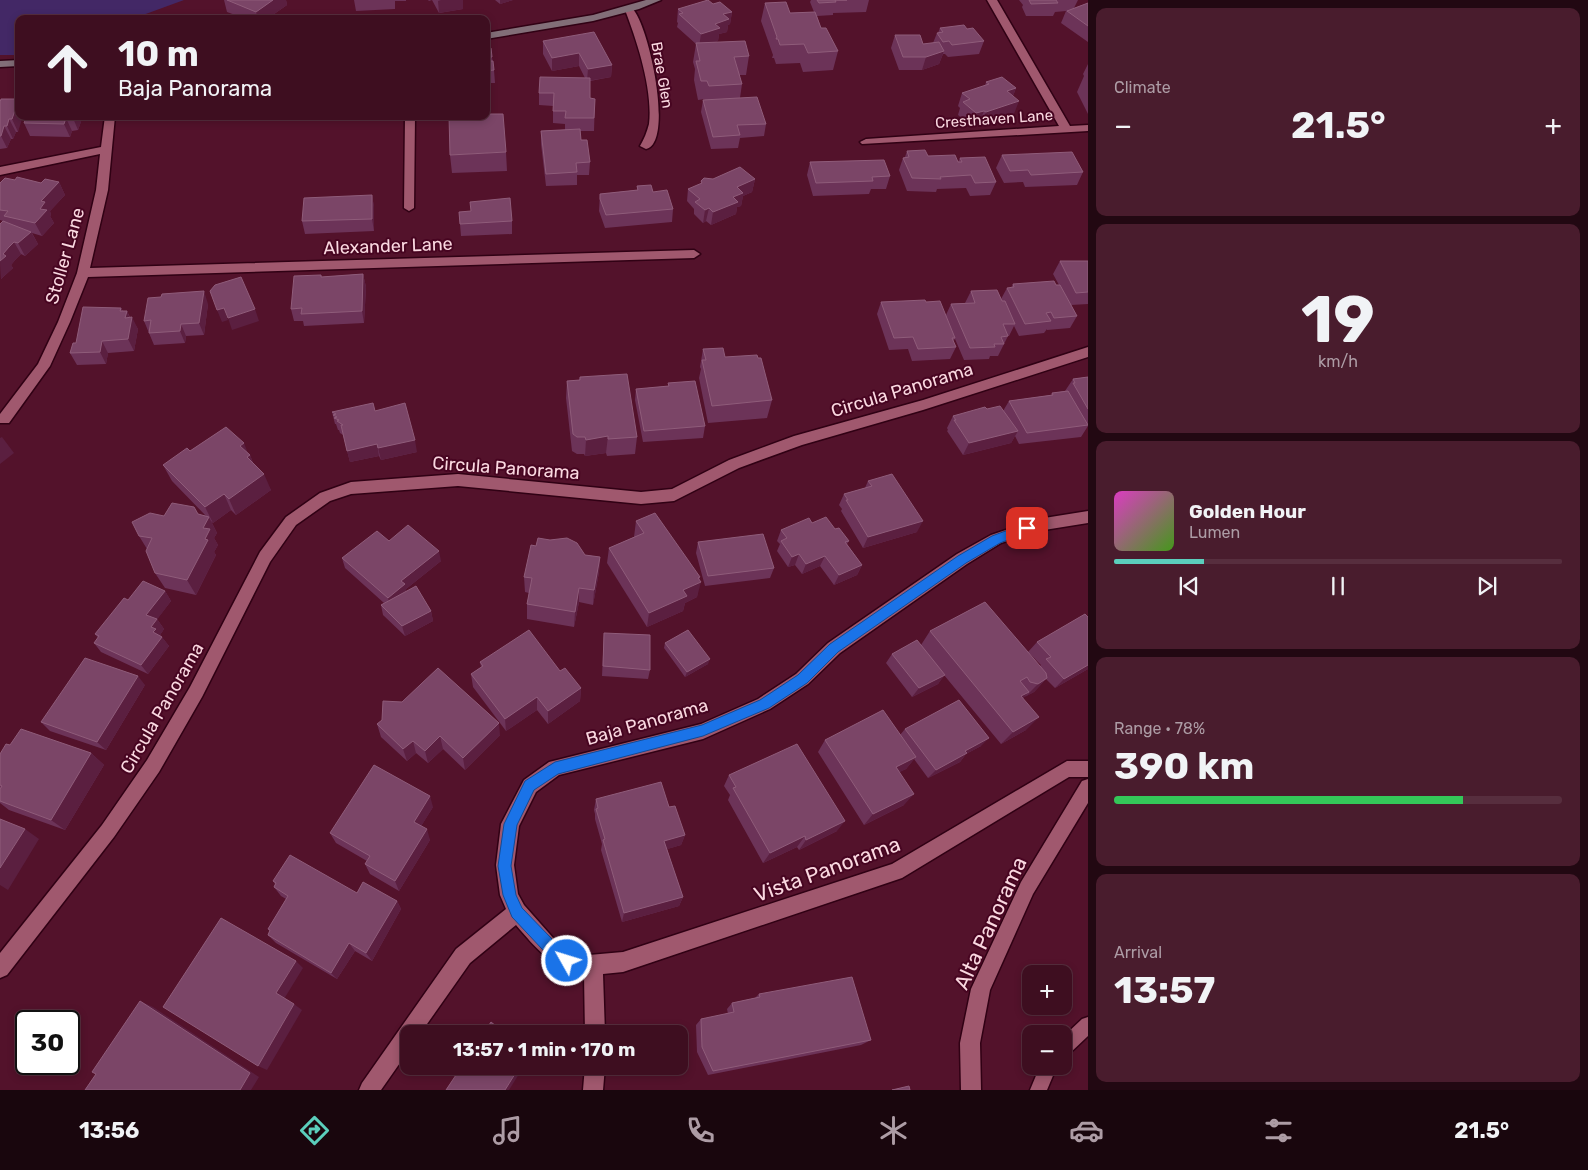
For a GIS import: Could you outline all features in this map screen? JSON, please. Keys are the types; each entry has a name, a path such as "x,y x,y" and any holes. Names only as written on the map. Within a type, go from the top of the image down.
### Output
{"main road":[{"path":"490,35 593,19 630,10 656,0"},
{"path":"0,64 15,63"}],"street":[{"name":"Cresthaven Lane","path":"866,142 1066,129 992,0"},
{"name":"Brae Glen","path":"630,10 636,24 653,96 654,124 646,146"},
{"name":"Stoller Lane","path":"4,419 42,366 64,322 83,273 102,190 110,120"},
{"path":"1066,129 1088,128"},
{"path":"0,171 106,149"},
{"name":"Alexander Lane","path":"83,273 694,254"},
{"name":"Circula Panorama","path":"0,968 108,831 153,766 196,692 265,557 291,521 325,497 350,488 458,480 641,498 674,494 734,464 799,440 924,406 1088,352"},
{"name":"Baja Panorama","path":"517,912 510,895 505,866 510,824 530,786 555,768 703,730 764,704 802,679 834,648 962,559 996,539 1038,525 1088,516"},
{"name":"Vista Panorama","path":"517,912 547,944 567,961 593,966 623,962 896,872 1067,769 1088,769"},
{"name":"Alta Panorama","path":"971,1090 970,1044 981,989 1027,888 1088,787"},
{"path":"369,1090 463,956 517,912"},
{"path":"593,966 595,1025"},
{"path":"593,1090 594,1075"}],"lane":[{"path":"409,208 410,120"},
{"path":"1072,1040 1088,1025"},
{"path":"1038,1090 1045,1075"}],"shaded area":[{"path":"0,0 184,0 143,15 15,15 15,55 0,55"}],"building":[{"path":"227,0 273,0 256,12"},
{"path":"708,0 713,4 720,2 732,12 723,14 729,19 715,24 720,28 701,34 679,14 683,13 678,9"},
{"path":"817,0 835,0 836,2 819,3"},
{"path":"1029,0 1056,0 1058,3 1031,4"},
{"path":"786,2 790,13 815,12 821,28 826,28 838,51 808,53 804,44 780,45 778,39 776,39 777,37 765,3"},
{"path":"1088,3 1088,26 1067,11"},
{"path":"964,25 967,29 973,28 984,41 952,45 949,41 943,42 937,33 943,32 940,28"},
{"path":"594,32 612,65 588,69 579,53 552,58 543,41"},
{"path":"895,35 920,35 923,44 939,42 944,51 926,57 903,57"},
{"path":"745,41 749,56 734,57 742,84 709,86 707,81 701,81 696,61 700,61 696,43"},
{"path":"490,61 493,61 494,70 490,70"},
{"path":"540,77 590,78 590,98 595,99 594,118 565,118 566,111 553,111 554,93 539,93"},
{"path":"1002,77 1016,88 1007,91 1019,101 986,112 976,113 963,102 970,99 962,93 989,84 986,82"},
{"path":"757,97 766,124 737,125 740,135 713,137 703,100"},
{"path":"1,99 15,99 15,110 12,119 9,119 7,126 4,126 1,136 0,136"},
{"path":"490,114 503,114 506,152 450,155 449,120 490,120"},
{"path":"25,120 65,120 64,124 24,123"},
{"path":"580,129 581,140 587,140 590,162 576,163 577,172 546,174 541,131"},
{"path":"925,150 928,156 955,155 958,162 962,162 960,158 985,157 996,182 975,183 971,175 940,177 941,179 912,178 903,158 909,157 907,151"},
{"path":"1072,152 1083,172 1031,175 1028,170 1010,171 1002,155"},
{"path":"884,160 890,176 872,177 873,181 816,183 810,162"},
{"path":"740,167 755,179 737,187 743,193 733,197 738,202 713,212 709,208 705,210 695,202 700,199 688,189 702,183 701,181 704,178 713,179"},
{"path":"17,177 41,183 45,179 59,182 41,201 45,202 40,209 47,210 35,223 4,216 8,211 0,210 0,183 5,178 15,180"},
{"path":"651,185 653,192 667,190 673,209 606,215 600,194 638,190 637,186"},
{"path":"372,195 372,219 302,221 304,198"},
{"path":"510,198 512,221 460,224 459,212 471,211 470,202"},
{"path":"3,221 31,232 18,243 14,242 3,254 6,256 0,261 0,224"},
{"path":"1060,261 1088,261 1088,292 1076,293"},
{"path":"363,274 362,311 301,314 302,308 291,309 294,276 321,275 321,277"},
{"path":"241,277 255,309 228,318 224,308 217,310 210,291 215,285"},
{"path":"1054,281 1056,285 1060,285 1077,316 1054,318 1051,312 1046,313 1051,321 1025,324 1007,288 1014,287 1013,284"},
{"path":"997,290 1002,301 1005,301 1015,324 1003,324 1008,336 1001,337 1004,344 994,344 995,347 970,348 951,304 975,303 971,291"},
{"path":"204,291 199,323 181,324 180,331 149,333 151,320 144,321 148,298 161,297 162,294"},
{"path":"925,300 926,302 940,301 955,338 952,338 956,347 918,349 913,337 894,338 881,302"},
{"path":"83,307 121,308 120,311 127,311 125,318 132,317 128,339 102,341 100,352 70,353 73,343 76,343"},
{"path":"723,348 725,357 757,355 758,358 761,358 772,400 712,406 702,360 706,360 703,349"},
{"path":"627,374 637,437 608,439 608,436 586,440 585,437 577,437 573,434 567,381 580,380 580,377"},
{"path":"1088,377 1088,409 1073,383 1075,383 1073,379"},
{"path":"695,381 705,426 644,431 636,389 669,386 668,383"},
{"path":"1068,391 1088,425 1027,433 1009,401 1053,395 1052,393"},
{"path":"373,403 375,411 405,403 415,440 378,448 377,444 347,451 341,425 343,425 334,418 337,417 333,415 336,414 332,412"},
{"path":"1000,406 1018,431 969,443 953,416 985,407 987,409"},
{"path":"226,427 244,443 240,446 250,455 247,457 264,474 229,499 224,494 205,507 163,465 187,448 190,451"},
{"path":"892,474 923,521 868,537 844,494 872,486 868,481"},
{"path":"172,503 194,507 198,514 209,517 203,528 210,529 205,539 208,540 187,580 155,573 146,551 152,538 139,536 132,522 150,513 164,516"},
{"path":"655,513 700,577 698,578 701,582 683,590 687,596 649,613 609,548 644,533 636,521"},
{"path":"826,517 835,529 839,528 849,541 845,542 862,565 839,575 825,556 806,564 799,554 792,557 781,541 787,538 781,530 809,518 812,523"},
{"path":"408,525 439,551 401,581 405,584 388,598 342,558 377,531 389,541"},
{"path":"763,534 774,568 708,576 698,542"},
{"path":"538,538 550,540 567,538 577,543 585,555 600,557 594,590 579,588 575,612 527,604 532,578 524,577 531,545 536,546"},
{"path":"143,581 165,591 146,615 157,619 151,627 156,629 153,632 162,637 141,665 94,643 99,636 95,634 124,598 128,600"},
{"path":"416,586 431,611 402,626 381,605"},
{"path":"985,602 1046,673 1047,678 1038,684 1030,682 1027,677 1020,681 1029,692 1021,696 1039,717 1013,732 930,631"},
{"path":"1085,614 1088,617 1088,665 1064,679 1046,659 1051,657 1037,642"},
{"path":"529,630 560,671 565,668 581,688 548,711 537,697 505,719 471,674 483,666 480,662"},
{"path":"688,630 710,659 687,672 665,643"},
{"path":"604,633 650,635 650,670 603,666"},
{"path":"917,640 945,675 919,688 892,654"},
{"path":"85,658 138,676 97,742 41,722"},
{"path":"438,668 499,723 463,758 440,736 425,751 413,741 403,749 377,724 382,720 383,701 402,702"},
{"path":"959,700 989,738 936,770 905,729"},
{"path":"883,710 916,757 896,767 914,794 873,814 825,740"},
{"path":"21,729 91,753 51,820 0,801 0,789 2,786 0,785 0,754 6,744 10,745"},
{"path":"797,744 845,821 806,840 805,836 770,853 733,788 736,787 729,775"},
{"path":"374,765 430,796 414,822 427,829 395,881 365,864 370,856 330,833"},
{"path":"661,782 669,807 675,806 685,835 664,841 683,897 624,913 603,840 605,839 596,809 598,808 596,799"},
{"path":"0,819 25,829 0,868"},
{"path":"290,855 357,893 363,882 397,901 366,953 349,943 331,973 268,935 270,930 268,929 288,896 274,887 276,883 273,881"},
{"path":"221,918 296,961 276,993 294,1004 258,1066 163,1007"},
{"path":"852,977 871,1040 713,1071 702,1047 701,1019 734,1012 732,1003 760,997 759,994"},
{"path":"140,1001 250,1073 240,1090 85,1090 96,1074 92,1072"},
{"path":"456,1075 514,1075 505,1090 446,1090"},
{"path":"909,1086 910,1090 892,1090"}],"route":[{"path":"567,961 547,944 517,912 510,895 505,866 510,824 530,786 555,768 703,730 764,704 802,679 834,648 962,559 996,539 1027,528"}]}
